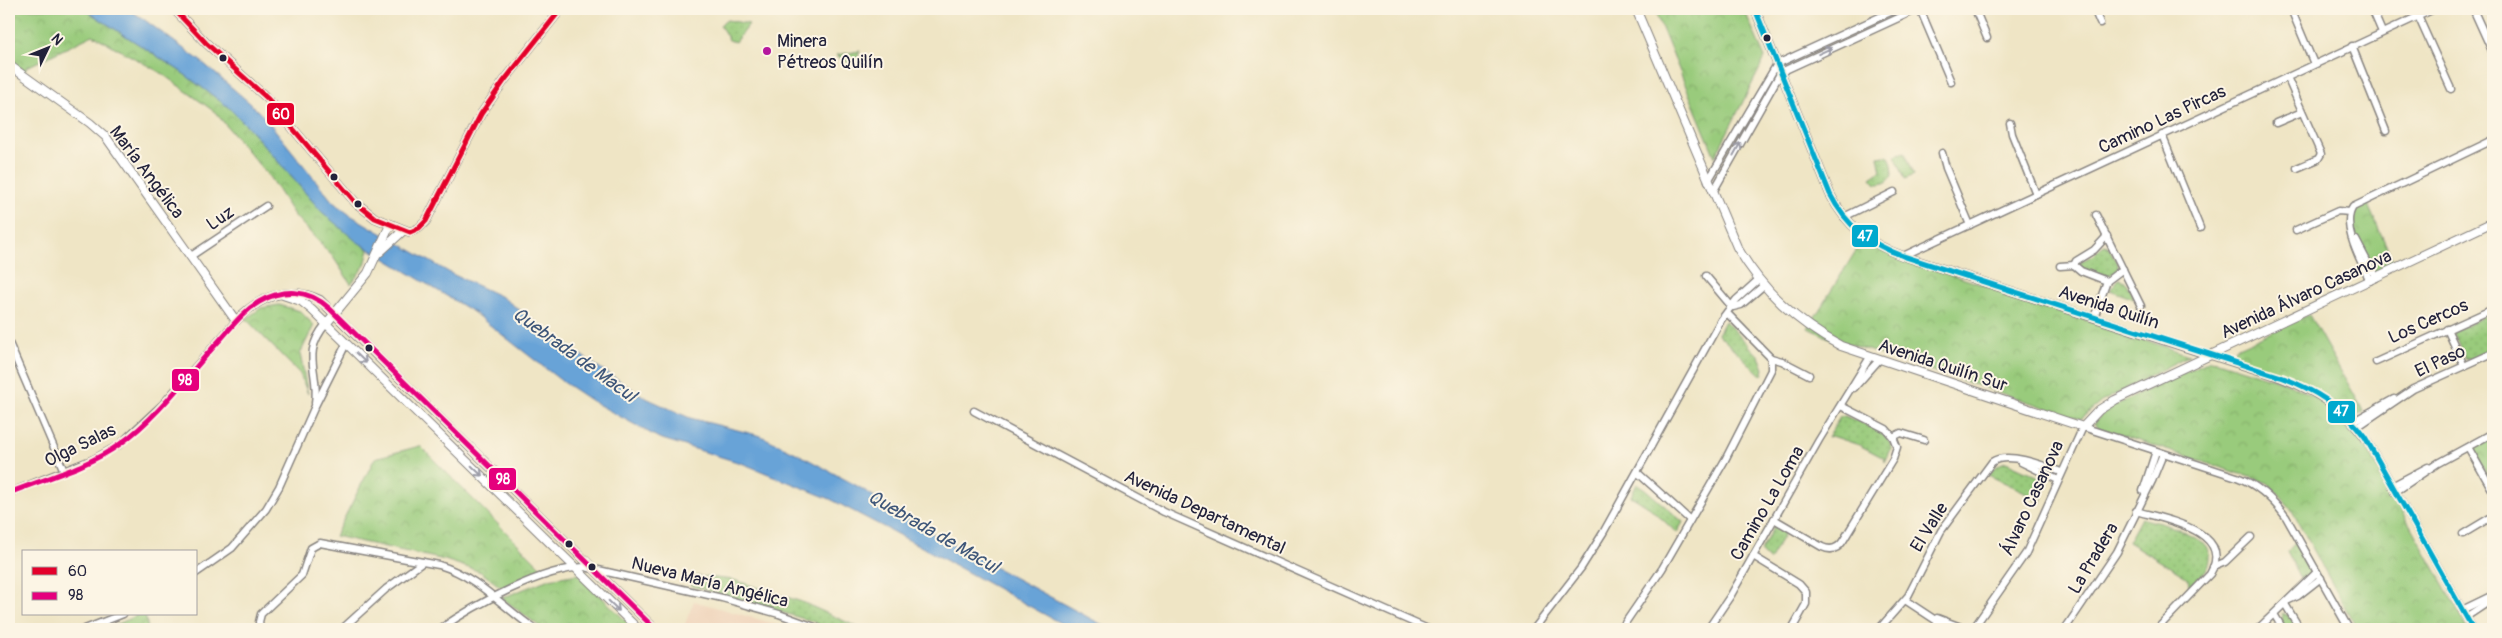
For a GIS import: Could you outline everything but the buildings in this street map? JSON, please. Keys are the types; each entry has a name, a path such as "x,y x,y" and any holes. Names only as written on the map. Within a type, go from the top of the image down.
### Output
{"street":[{"path":"174,9 211,48 268,99 355,202 375,218 404,230 415,231 426,221 481,114 504,81 561,9"},
{"name":"Avenida Quilín Sur","path":"1636,9 1737,248 1761,283 1782,306 1808,327 1840,346 2237,477 2260,489 2286,517 2349,629"},
{"name":"Avenida Quilín","path":"1754,9 1830,194 1844,217 1870,240 1903,256 2303,386 2328,400 2354,424 2473,629"},
{"path":"1708,181 1777,64 1897,9"},
{"path":"1713,192 1781,72 1919,9 1951,82"},
{"path":"1975,9 1987,38"},
{"path":"2094,9 2100,24"},
{"path":"2292,9 2314,64"},
{"path":"2372,9 2382,32"},
{"name":"Camino Las Pircas","path":"1903,256 2432,9"},
{"path":"2473,9 2493,53"},
{"path":"2418,16 2451,89"},
{"path":"2352,46 2386,131"},
{"name":"María Angélica","path":"9,65 90,123 106,137 236,322"},
{"path":"2287,77 2321,154 2315,160 2297,168"},
{"path":"2276,123 2302,112"},
{"path":"2010,123 2012,134 2036,194"},
{"path":"2162,135 2200,228"},
{"path":"2373,280 2352,234 2348,222 2350,212 2359,203 2493,140"},
{"path":"1942,153 1944,163 1970,225"},
{"path":"1844,217 1894,192"},
{"name":"Luz","path":"191,256 266,206"},
{"path":"2296,230 2338,211 2350,212"},
{"path":"2096,215 2141,306"},
{"name":"Avenida Álvaro Casanova","path":"2083,427 2110,402 2493,222"},
{"path":"315,406 316,390 311,352 316,338 361,282 390,236 390,225"},
{"path":"390,236 404,230"},
{"path":"2074,265 2076,261 2094,250 2107,236"},
{"path":"2060,266 2074,265 2081,271 2107,281"},
{"path":"2094,318 2107,281 2123,269"},
{"path":"1621,629 1662,570 1725,460 1768,377 1772,364 1771,358 1730,309 1706,276"},
{"path":"1534,629 1581,568 1638,473 1730,309 1736,300 1761,283"},
{"path":"236,322 253,306 278,295 294,292 309,295 320,300 655,629"},
{"path":"278,295 301,301 326,324 638,629"},
{"name":"Los Cercos","path":"2376,362 2493,308"},
{"name":"Olga Salas","path":"9,493 102,455 128,439 163,404 236,322"},
{"path":"2447,329 2464,366"},
{"path":"9,343 64,471"},
{"path":"198,572 232,548 258,520 279,486 315,406 346,344"},
{"name":"El Paso","path":"2354,424 2400,397 2493,353"},
{"name":"Camino La Loma","path":"1708,629 1870,357"},
{"path":"1771,358 1782,361 1809,375"},
{"name":"Camino La Loma","path":"1851,391 1879,360"},
{"path":"1774,519 1822,547 1834,548 1844,541 1893,459 1896,447 1893,437 1886,429 1841,406"},
{"name":"Avenida Departamental","path":"974,411 1164,512 1428,629"},
{"name":"Álvaro Casanova","path":"1973,629 2022,560 2083,427"},
{"path":"2393,489 2493,432"},
{"path":"1893,437 1903,434 1924,440"},
{"path":"2468,446 2493,490"},
{"name":"La Pradera","path":"2066,629 2112,561 2141,500 2159,452"},
{"name":"El Valle","path":"1880,629 1905,600 1941,531 1989,465 1999,458 2015,459 2061,472"},
{"path":"2015,459 2058,480"},
{"path":"1638,473 1690,520"},
{"path":"2136,511 2200,532 2211,543 2215,555 2213,567 2207,578 2157,629"},
{"path":"2463,534 2493,516"},
{"path":"2213,567 2223,563 2251,537"},
{"path":"260,629 261,614 299,580 307,567 311,548 316,544 423,562 465,575 496,597 535,629"},
{"path":"2215,555 2222,558 2230,557"},
{"path":"1753,556 1799,584 1807,595 1806,604 1792,629"},
{"path":"342,629 386,589 423,562"},
{"name":"Nueva María Angélica","path":"440,629 496,597 525,584 576,568 591,568 722,598 779,614 820,629"},
{"path":"2258,629 2317,572"},
{"path":"2287,602 2321,578"},
{"path":"2464,614 2493,597"},
{"path":"1905,600 1949,629"},
{"path":"2287,602 2300,629"},
{"path":"2274,614 2283,629"},
{"path":"87,629 119,616"},
{"path":"1931,616 1966,629"}],"shaded area":[{"path":"694,601 771,623 790,629 683,629"}],"green space":[{"path":"9,9 84,9 180,71 228,107 249,128 322,212 369,250 365,265 351,284 333,257 294,215 270,178 215,112 161,73 93,35 27,67 25,71 9,60"},
{"path":"1654,9 1744,9 1765,58 1715,157"},
{"path":"727,20 749,24 735,42 729,40 720,25"},
{"path":"860,51 854,66 836,55"},
{"path":"1905,152 1914,175 1905,179 1895,155"},
{"path":"1889,156 1893,171 1892,175 1887,182 1876,184 1871,178 1881,171 1878,157"},
{"path":"2367,203 2395,265 2375,273 2350,225 2353,213"},
{"path":"1862,241 1897,256 2189,355 2101,402 2081,419 1827,337 1808,328"},
{"path":"2104,245 2108,246 2118,265 2118,269 2108,277 2078,266 2079,263 2093,255"},
{"path":"2119,279 2125,281 2134,299 2110,290"},
{"path":"279,305 300,311 314,325 300,354 308,394 300,374 246,319 261,308"},
{"path":"2493,312 2493,349 2471,359 2465,358 2453,332"},
{"path":"2309,315 2364,412 2352,416 2313,388 2238,361 2232,356 2232,352 2238,347"},
{"path":"1725,321 1759,356 1764,369 1762,376 1718,334"},
{"path":"2210,360 2289,384 2324,401 2348,422 2372,457 2468,629 2357,629 2290,507 2268,483 2099,428 2094,424 2100,416 2114,406"},
{"path":"1845,416 1873,428 1886,437 1891,449 1885,462 1884,458 1859,445 1832,436 1828,437 1840,417"},
{"path":"2493,437 2493,485 2474,451 2479,444"},
{"path":"420,446 543,569 502,588 481,572 445,560 335,536 375,458"},
{"path":"2006,462 2048,481 2040,503 2023,491 1988,475 1997,465"},
{"path":"1637,484 1683,522 1677,533 1650,508 1631,496"},
{"path":"2141,518 2176,528 2200,540 2208,548 2210,558 2206,570 2189,586 2188,578 2128,542"},
{"path":"1774,526 1786,531 1769,561 1760,552"},
{"path":"2296,542 2314,574 2303,583 2287,552"},
{"path":"578,574 634,629 543,629 502,598 549,579"},
{"path":"696,576 734,580 802,602 862,629 829,629 814,622 690,585"},
{"path":"2282,613 2290,616 2297,629 2285,629 2281,621"},
{"path":"136,616 145,616 148,629 107,629"}],"water":[{"name":"Quebrada de Macul","path":"84,9 128,9 142,18 202,62 251,104 267,120 333,202 350,215 452,274 502,297 589,361 646,398 690,418 761,436 798,454 859,487 933,534 1110,629 1071,629 830,499 744,464 659,438 592,401 559,379 473,312 356,241 322,212 249,128 228,107 180,71"}],"transit line":[{"name":"60","path":"174,9 206,43 268,99 355,202 375,218 410,232 419,228 426,221 481,114 504,81 561,9"},
{"name":"47","path":"1755,9 1830,194 1851,225 1880,246 1903,256 2281,377 2328,401 2338,408 2365,437 2473,629"},
{"name":"98","path":"9,493 66,472 95,459 120,444 160,409 247,310 268,297 277,294 304,294 313,297 329,308 655,629"}],"place":[{"name":"Minera Pétreos Quilín","path":"767,51"}]}
